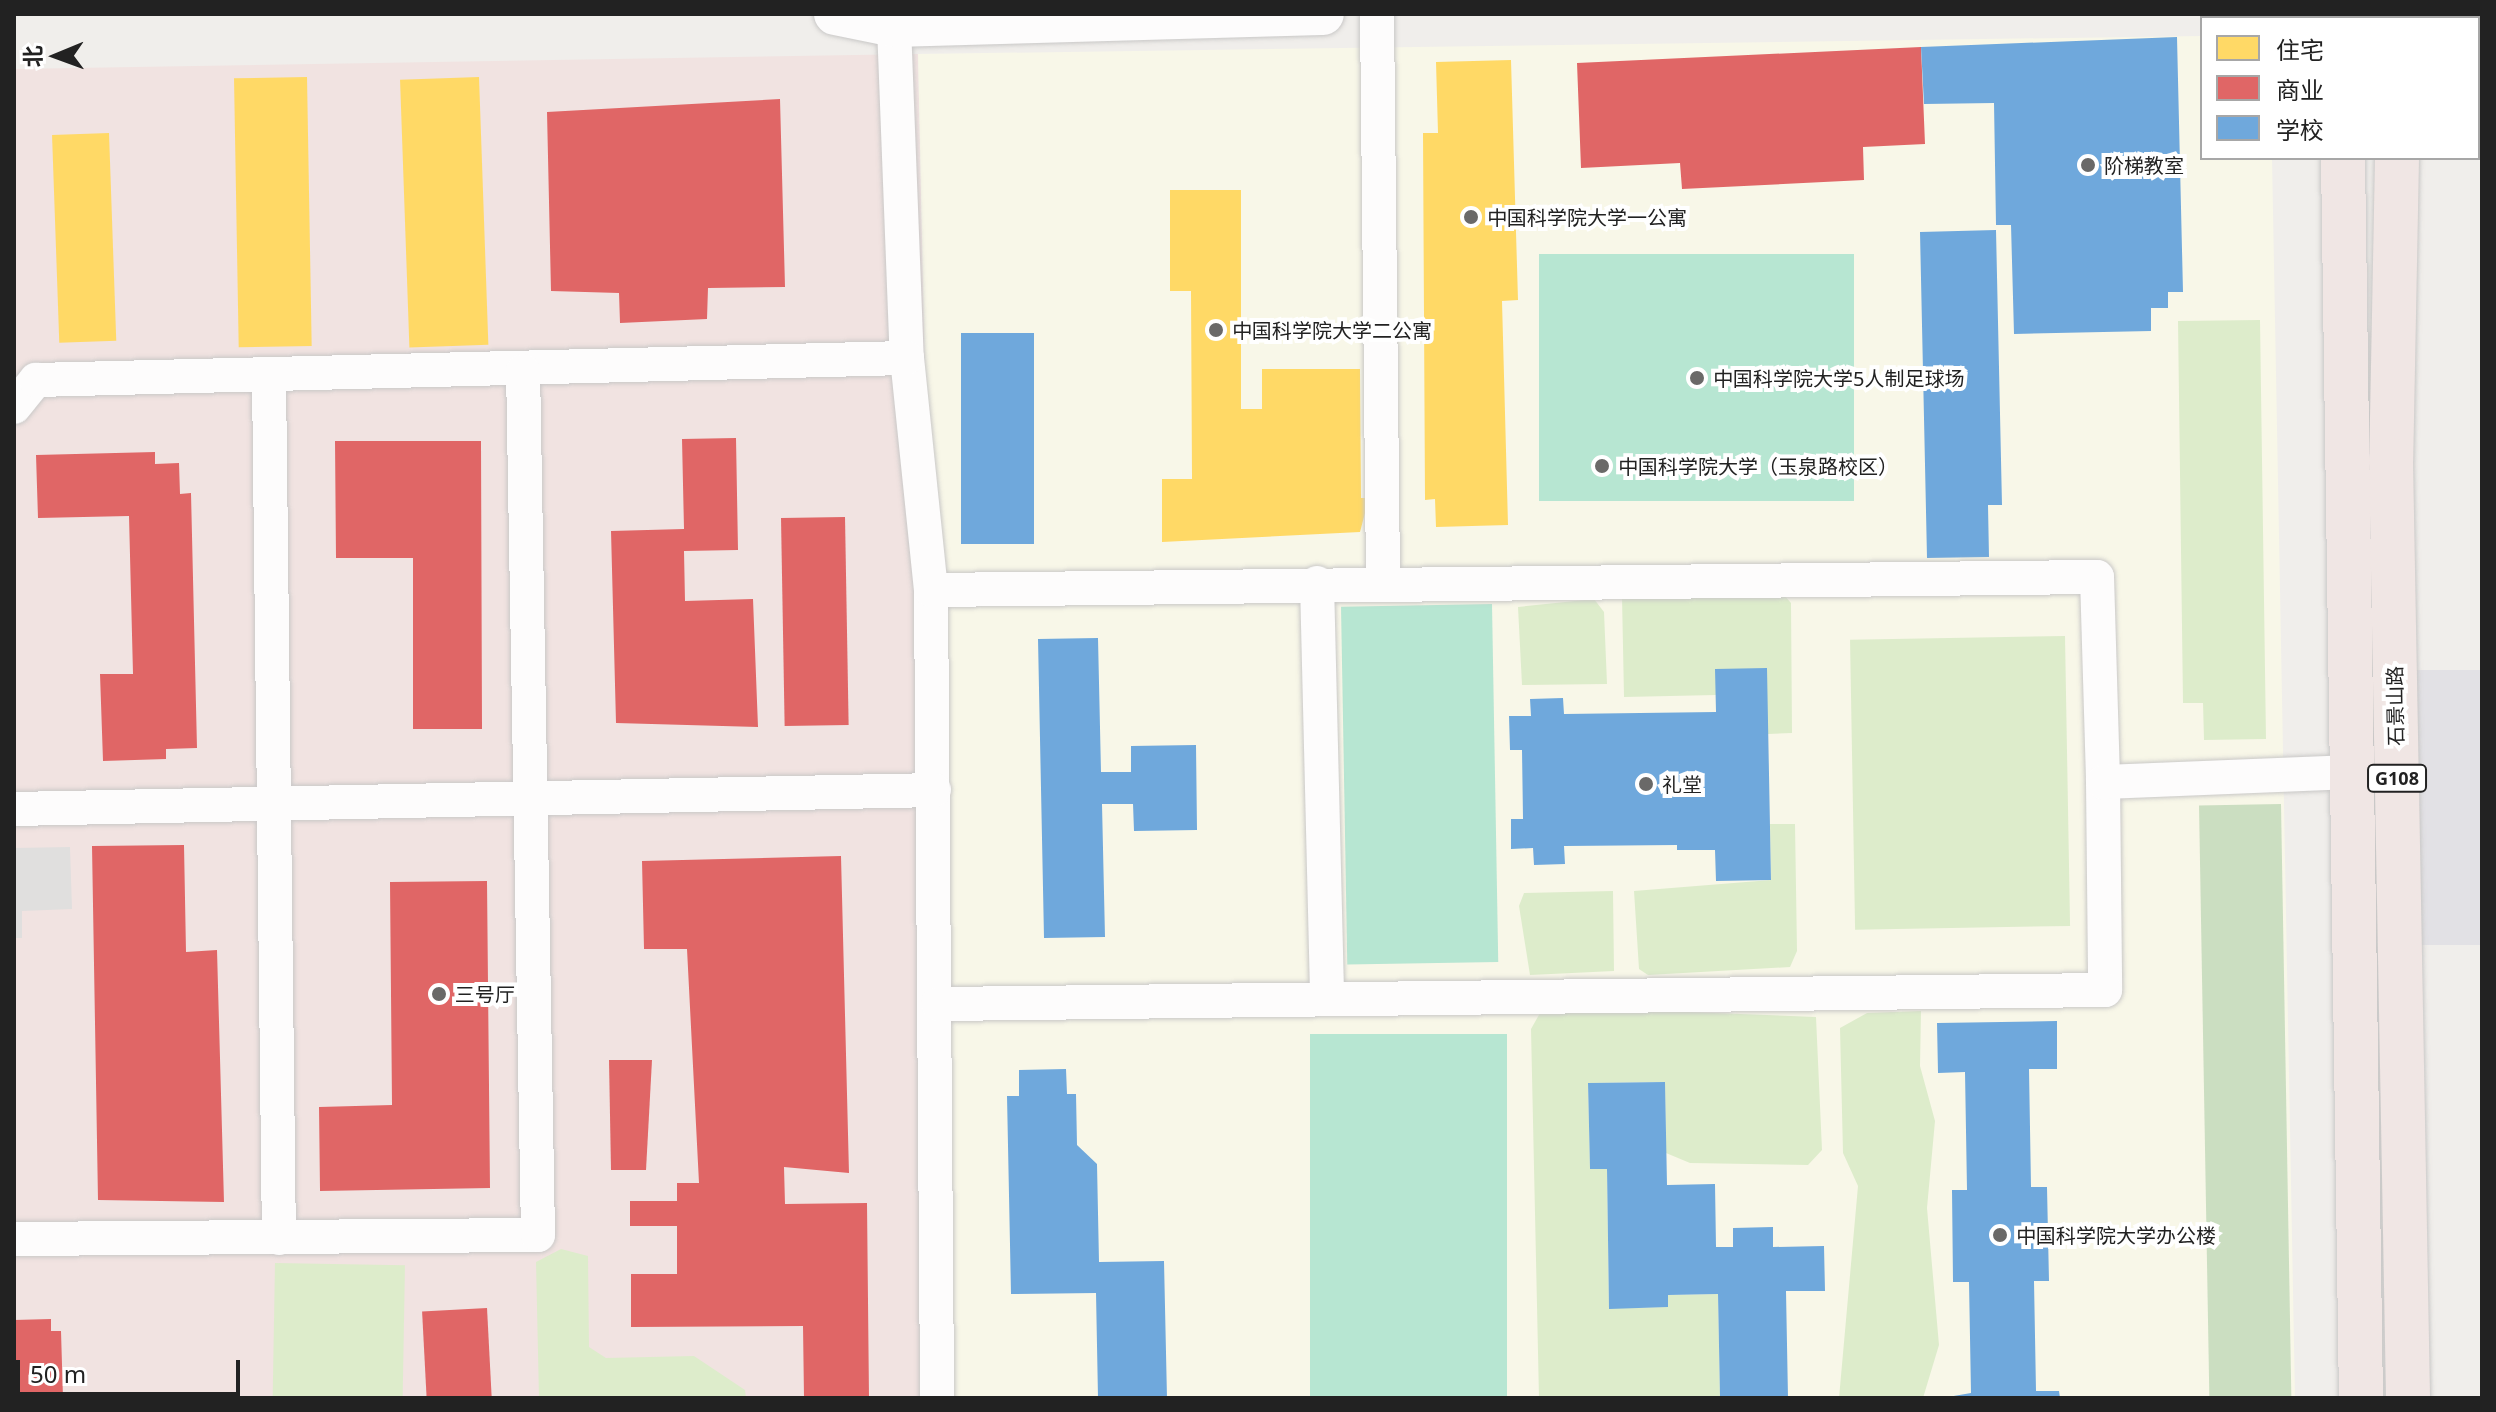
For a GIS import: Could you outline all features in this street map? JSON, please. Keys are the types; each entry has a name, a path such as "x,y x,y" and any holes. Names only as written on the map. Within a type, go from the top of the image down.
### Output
{"highway":[{"name":"G108","path":"2343,160 2361,1398"},
{"name":"石景山路","path":"2397,160 2391,460 2408,1398"}],"street":[{"path":"835,14 894,26 1323,14"},
{"path":"1377,14 1383,582"},
{"path":"894,26 907,358 931,590 938,1004 937,1398"},
{"path":"14,407 36,380 523,371 907,358"},
{"path":"14,1239 538,1235 523,371"},
{"path":"269,376 279,1238"},
{"path":"931,590 1383,582 2097,577 2103,782 2105,990 938,1004"},
{"path":"1317,583 1327,999"},
{"path":"2103,782 2354,772"},
{"path":"14,809 934,790"}],"shaded area":[{"name":"中国科学院大学（玉泉路校区）","path":"2200,36 2200,160 2272,160 2295,1398 937,1398 934,790 918,54"},
{"path":"918,54 934,790 937,1398 14,1398 14,69"},
{"path":"2394,670 2482,670 2482,945 2394,945"},
{"path":"70,847 72,909 22,911 22,938 14,938 14,848"}],"green space":[{"name":"中国科学院大学5人制足球场","path":"1539,254 1854,254 1854,501 1539,501"},
{"path":"2260,320 2266,739 2204,740 2203,703 2183,703 2178,321"},
{"path":"1784,595 1791,603 1792,733 1768,734 1716,695 1624,697 1622,597"},
{"path":"1594,599 1604,612 1607,684 1522,685 1518,607"},
{"path":"1492,604 1498,962 1347,965 1341,607"},
{"path":"2065,636 2070,926 1855,930 1850,640"},
{"path":"2281,804 2291,1398 2209,1398 2199,805"},
{"path":"1770,824 1795,824 1797,951 1790,967 1648,975 1639,969 1634,891 1771,880"},
{"path":"1613,891 1614,971 1530,975 1519,906 1524,893"},
{"path":"1556,1007 1816,1017 1822,1150 1808,1165 1690,1163 1666,1153 1665,1082 1588,1083 1590,1168 1607,1169 1609,1308 1668,1307 1668,1295 1718,1294 1720,1398 1539,1398 1531,1029 1540,1013"},
{"path":"1921,1011 1920,1066 1935,1121 1927,1208 1939,1345 1923,1398 1839,1398 1858,1186 1843,1153 1840,1028 1867,1013"},
{"path":"1310,1034 1507,1034 1507,1398 1310,1398"},
{"path":"561,1249 588,1256 589,1347 606,1358 694,1356 745,1390 746,1398 539,1398 536,1262"},
{"path":"275,1263 405,1265 403,1398 273,1398"}],"building: 住宅":[{"name":"中国科学院大学一公寓","path":"1511,60 1518,300 1502,301 1508,525 1436,527 1435,499 1425,500 1423,133 1438,133 1436,62"},
{"path":"307,77 312,346 239,347 234,78"},
{"path":"479,77 488,345 409,348 400,80"},
{"path":"109,133 116,341 59,343 52,135"},
{"name":"中国科学院大学二公寓","path":"1170,190 1241,190 1241,409 1262,409 1262,369 1360,369 1361,498 1369,498 1360,532 1162,542 1162,479 1192,479 1191,291 1170,291"}],"building: 商业":[{"path":"1921,47 1925,144 1863,147 1864,180 1682,189 1680,163 1581,168 1577,63"},
{"path":"780,99 785,287 708,288 707,319 620,323 619,293 551,291 547,112"},
{"path":"736,438 738,550 684,551 685,601 753,599 758,727 616,723 611,531 684,529 682,439"},
{"path":"335,441 481,441 482,729 413,729 413,558 336,558"},
{"path":"155,452 155,464 179,463 180,494 191,493 197,748 166,749 166,759 103,761 100,674 133,674 129,516 38,518 36,455"},
{"path":"845,517 849,725 785,726 781,518"},
{"path":"184,845 186,952 217,950 224,1202 98,1200 92,846"},
{"path":"841,856 849,1173 784,1167 785,1204 867,1203 869,1398 804,1398 803,1326 631,1327 631,1274 677,1274 677,1226 630,1226 630,1201 677,1201 677,1183 699,1183 687,949 644,949 642,861"},
{"name":"三号厅","path":"487,881 490,1188 320,1191 319,1107 392,1105 390,882"},
{"path":"609,1060 652,1060 646,1170 611,1170"},
{"path":"487,1308 492,1398 427,1398 422,1311"},
{"path":"51,1319 51,1331 61,1331 63,1398 14,1398 14,1320"}],"building: 学校":[{"name":"阶梯教室","path":"2177,37 2183,292 2168,292 2168,308 2151,308 2151,331 2014,334 2011,225 1996,225 1994,103 1924,104 1921,47"},
{"path":"1996,230 2002,505 1988,505 1989,557 1927,558 1920,232"},
{"path":"961,333 1034,333 1034,544 961,544"},
{"path":"1098,638 1101,772 1131,772 1131,746 1196,745 1197,830 1134,831 1133,804 1102,804 1105,937 1044,938 1038,639"},
{"name":"礼堂","path":"1767,668 1771,880 1716,881 1715,850 1677,850 1677,845 1564,846 1565,864 1534,865 1533,848 1511,849 1511,819 1523,819 1522,750 1510,750 1509,716 1531,716 1530,699 1563,698 1564,714 1716,712 1715,669"},
{"name":"中国科学院大学办公楼","path":"2057,1021 2057,1069 2029,1069 2031,1187 2047,1187 2049,1281 2034,1281 2036,1391 2059,1391 2060,1398 1942,1398 1971,1393 1969,1282 1953,1282 1952,1190 1967,1190 1965,1072 1938,1073 1937,1023"},
{"path":"1066,1069 1067,1094 1076,1094 1077,1145 1097,1164 1099,1262 1164,1261 1167,1398 1098,1398 1096,1293 1011,1294 1007,1096 1019,1096 1019,1070"},
{"path":"1665,1082 1667,1185 1715,1184 1716,1247 1733,1247 1733,1228 1773,1227 1773,1247 1824,1246 1825,1291 1786,1291 1788,1398 1720,1398 1718,1294 1668,1295 1668,1307 1609,1309 1607,1169 1590,1169 1588,1083"}],"place":[{"name":"阶梯教室","path":"2088,165"},
{"name":"中国科学院大学一公寓","path":"1471,217"},
{"name":"中国科学院大学二公寓","path":"1216,330"},
{"name":"中国科学院大学5人制足球场","path":"1697,378"},
{"name":"中国科学院大学（玉泉路校区）","path":"1602,466"},
{"name":"礼堂","path":"1646,784"},
{"name":"三号厅","path":"439,994"},
{"name":"中国科学院大学办公楼","path":"2000,1235"}]}
